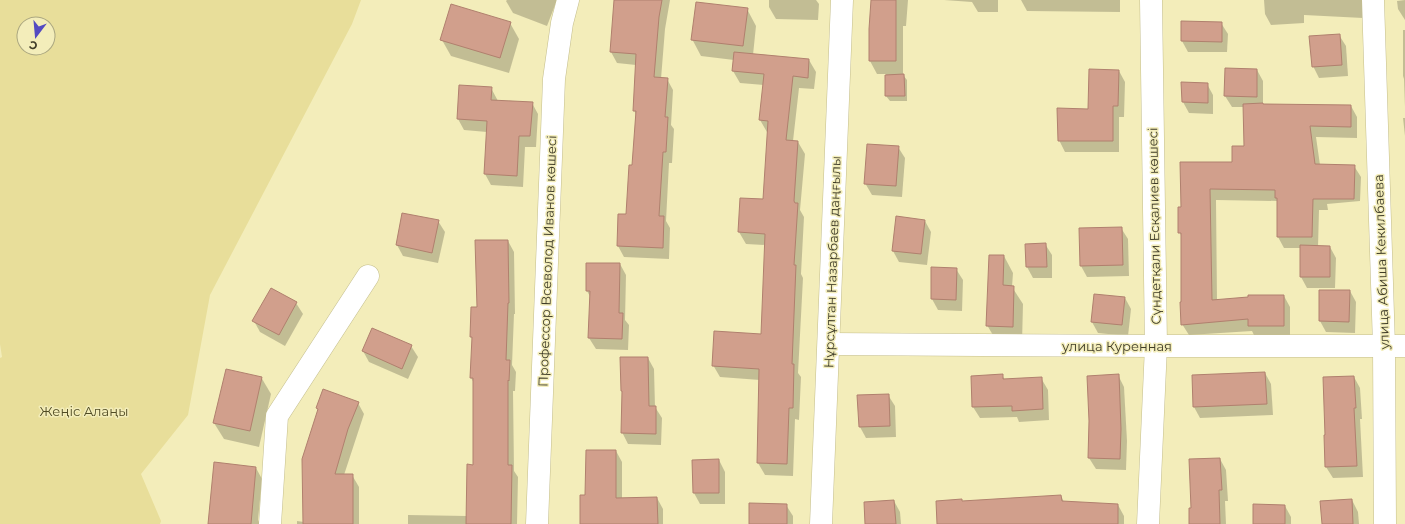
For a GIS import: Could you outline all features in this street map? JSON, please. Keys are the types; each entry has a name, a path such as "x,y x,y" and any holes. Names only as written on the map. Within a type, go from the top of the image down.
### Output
{"street":[{"name":"Профессор Всеволод Иванов көшесі","path":"537,524 554,79 562,23 568,0"},
{"name":"Нұрсұлтан Назарбаев даңғылы","path":"821,524 842,0"},
{"name":"Сүндетқали Есқалиев көшесі","path":"1148,524 1156,346 1151,0"},
{"name":"улица Абиша Кекилбаева","path":"1373,0 1395,346 1385,524"},
{"path":"270,524 277,416 368,276"},
{"name":"улица Куренная","path":"829,344 1395,346"}],"green space":[{"name":"Жеңіс Алаңы","path":"0,0 361,0 352,24 210,295 188,415 141,474 161,521 160,524 0,524 0,358 2,357 0,344"}],"building":[{"path":"614,0 662,0 659,17 654,77 668,78 665,117 668,117 666,152 663,152 659,216 664,216 663,248 617,246 618,214 626,214 629,165 632,165 636,111 633,111 636,54 610,52"},
{"path":"871,0 896,0 896,61 869,61"},
{"path":"696,2 748,8 743,46 691,40"},
{"path":"451,4 511,22 500,58 440,40"},
{"path":"1181,21 1222,22 1222,42 1181,41"},
{"path":"1340,34 1342,65 1312,67 1309,36"},
{"path":"734,52 809,59 808,78 793,76 786,140 798,141 794,201 795,203 798,203 794,265 796,265 792,364 794,364 793,408 789,408 787,464 757,463 759,369 712,366 714,331 761,334 765,234 738,232 740,198 763,199 768,121 759,120 764,74 732,71"},
{"path":"1225,68 1257,69 1257,97 1224,96"},
{"path":"1089,69 1119,70 1118,106 1113,106 1113,141 1058,141 1057,108 1088,109"},
{"path":"904,74 905,96 885,96 885,75"},
{"path":"1181,82 1208,83 1208,103 1182,102"},
{"path":"459,85 492,87 491,100 533,102 530,136 519,136 517,176 484,174 487,121 457,119"},
{"path":"1243,104 1351,105 1351,127 1310,126 1315,164 1355,165 1354,199 1313,199 1312,237 1277,237 1277,198 1275,198 1275,190 1210,189 1212,300 1248,297 1248,295 1284,295 1284,326 1248,326 1248,319 1181,325 1181,233 1178,233 1178,207 1181,207 1180,162 1232,162 1232,146 1244,146"},
{"path":"867,144 899,146 896,186 864,184"},
{"path":"402,213 439,220 432,253 396,245"},
{"path":"896,216 925,220 921,254 892,251"},
{"path":"1122,227 1123,265 1080,266 1079,228"},
{"path":"475,240 508,240 509,303 506,360 510,360 509,381 508,380 508,465 512,465 511,524 466,524 467,464 473,465 473,378 470,378 472,337 470,337 471,307 477,307"},
{"path":"1046,243 1047,267 1026,267 1025,244"},
{"path":"1300,245 1330,246 1330,277 1300,277"},
{"path":"989,255 1004,255 1003,285 1014,286 1013,327 986,326"},
{"path":"586,263 620,263 619,313 623,313 622,339 588,338 590,291 586,291"},
{"path":"931,267 957,268 956,300 931,299"},
{"path":"271,288 297,302 279,335 252,321"},
{"path":"1319,290 1350,290 1349,322 1319,321"},
{"path":"1094,294 1125,297 1122,325 1091,322"},
{"path":"372,328 412,345 402,369 362,351"},
{"path":"620,357 648,357 649,406 656,406 656,434 621,433 622,391"},
{"path":"226,369 262,377 250,431 213,423"},
{"path":"1265,372 1267,404 1193,407 1192,375"},
{"path":"1003,374 1003,379 1042,377 1043,409 1012,411 1012,406 972,407 971,376"},
{"path":"1119,374 1121,429 1120,459 1088,458 1089,421 1087,376"},
{"path":"1354,376 1357,466 1325,467 1323,377"},
{"path":"323,389 359,402 348,429 335,474 353,474 353,524 303,524 302,459 318,409 316,408"},
{"path":"889,394 890,426 859,427 857,395"},
{"path":"586,450 616,450 616,498 657,497 658,524 580,524 580,495 585,495"},
{"path":"1220,458 1222,490 1219,490 1220,524 1189,524 1189,508 1191,508 1189,459"},
{"path":"719,459 719,493 693,493 692,460"},
{"path":"214,462 256,467 251,524 208,524"},
{"path":"1061,495 1062,501 1118,504 1118,524 937,524 936,501 962,499 962,501"},
{"path":"1352,499 1353,524 1322,524 1320,501"},
{"path":"894,500 896,524 865,524 864,502"},
{"path":"749,503 787,504 787,524 749,524"},
{"path":"1253,504 1285,505 1285,524 1253,524"}]}
